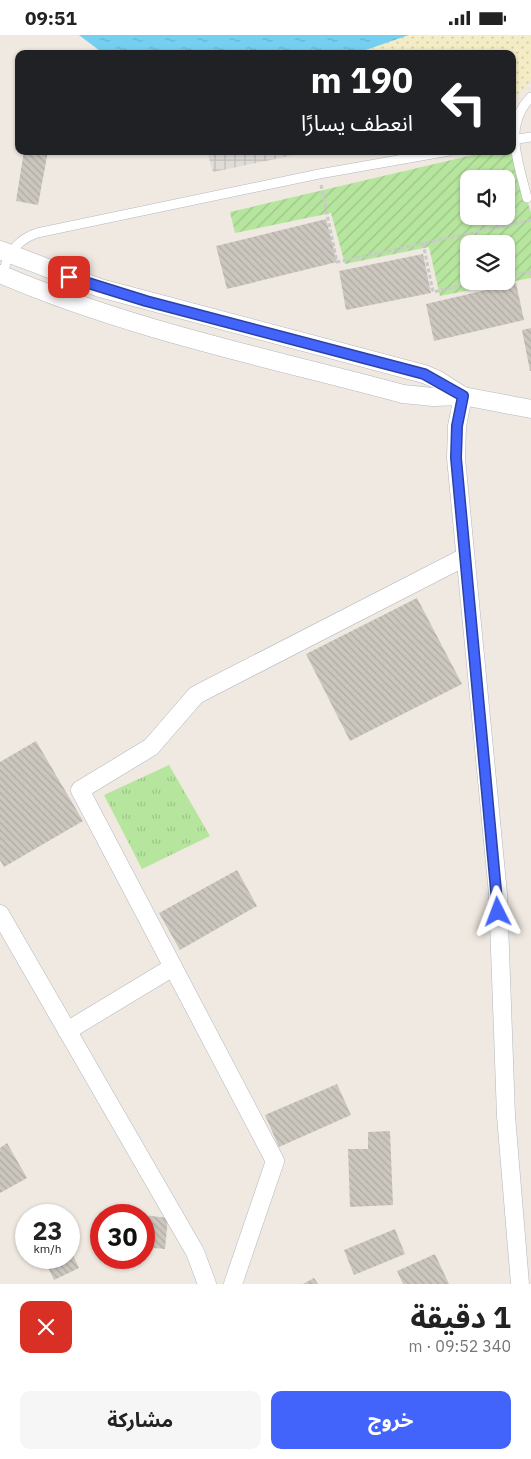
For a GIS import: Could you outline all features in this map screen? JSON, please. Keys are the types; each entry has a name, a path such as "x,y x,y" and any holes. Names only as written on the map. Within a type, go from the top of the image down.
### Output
{"street":[{"path":"5,252 100,288 424,374 463,396"},
{"path":"1,275 49,294 143,324 393,391 433,397 463,396 531,409"},
{"path":"463,396 457,426 456,458 498,894 506,1116 520,1284"},
{"path":"233,1284 275,1161 80,790 151,747 196,695 465,557"},
{"path":"0,914 195,1252 207,1284"},
{"path":"67,1031 173,967"}],"lane":[{"path":"516,124 517,119 531,97"},
{"path":"516,140 531,137"},
{"path":"516,152 527,198"},
{"path":"1,275 5,252 37,233 319,174 426,155"}],"path":[{"path":"319,174 337,262 531,220"},
{"path":"424,243 433,292 460,286"},
{"path":"515,274 530,271 531,276"}],"green space":[{"path":"473,155 513,155 531,213 531,278 515,281 515,235 460,235 460,290 470,290 440,296 429,247 345,264 331,213 235,233 230,212"},
{"path":"169,765 210,836 142,869 104,795"}],"sand":[{"path":"409,35 531,35 531,81 516,97 516,50 366,50"}],"shaded area":[{"path":"208,155 294,155 213,172"}],"water":[{"path":"79,35 409,35 366,50 99,50"}],"building":[{"path":"23,155 47,155 38,205 16,201"},
{"path":"326,219 337,262 227,289 216,246"},
{"path":"423,254 431,293 346,310 339,271"},
{"path":"515,283 524,320 434,341 426,304 486,290 515,290"},
{"path":"531,328 531,371 530,371 522,330"},
{"path":"417,598 462,684 350,741 306,654"},
{"path":"36,741 83,821 4,867 0,860 0,762"},
{"path":"237,870 257,906 180,950 159,913"},
{"path":"337,1084 351,1115 279,1147 265,1115"},
{"path":"390,1131 393,1205 350,1207 348,1149 368,1149 368,1132"},
{"path":"7,1143 27,1178 0,1193 0,1148"},
{"path":"155,1216 168,1218 165,1249 155,1248"},
{"path":"395,1229 405,1254 354,1275 344,1250"},
{"path":"435,1254 449,1284 403,1284 397,1271"},
{"path":"49,1269 77,1269 54,1280"},
{"path":"314,1278 318,1284 303,1284"}],"route":[{"path":"69,277 146,301 424,374 451,387 463,396 457,426 456,458 498,894 498,912"}]}
